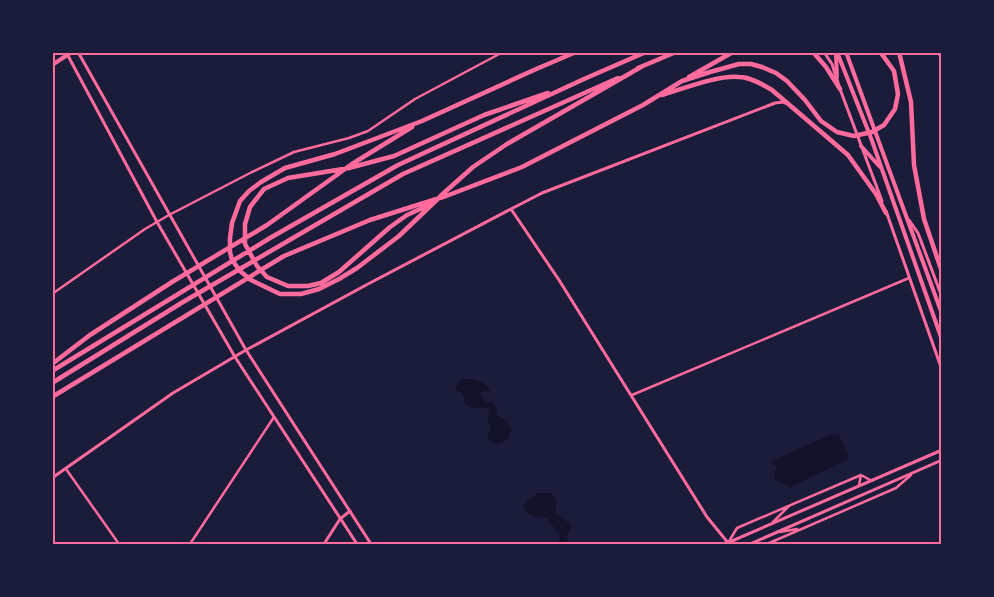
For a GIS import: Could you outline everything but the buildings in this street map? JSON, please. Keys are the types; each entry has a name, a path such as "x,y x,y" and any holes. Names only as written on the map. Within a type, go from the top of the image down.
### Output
{"highway":[{"path":"576,52 422,121 335,154 285,168 260,182 240,201 232,223 230,238 232,260 251,280 280,294 301,294 319,289 357,268 399,236 473,167 507,144 641,67"},
{"path":"52,371 270,238 398,165 646,52"},
{"path":"52,383 277,246 403,174 676,52"},
{"path":"52,397 284,256 370,220 446,196 522,167 643,105 733,52"},
{"path":"812,52 826,67 840,89"},
{"path":"682,81 739,64 751,64 762,67 776,73 787,81 821,120 838,132 854,136 872,132 884,125 895,110 898,94 894,71 880,52"},
{"path":"899,52 911,102 914,165 924,219 942,272"},
{"path":"656,97 719,78 739,77 766,86 848,155 866,179 886,212"},
{"path":"446,196 407,215 390,226 339,272 321,283 308,286 288,286 267,277 257,266 245,244 245,224 250,207 264,189 288,178 349,168 394,156 484,115 573,84"},
{"path":"52,364 90,335 172,282 267,225 352,164 422,121"}],"main road":[{"path":"52,65 72,52"},
{"path":"836,52 837,77"},
{"path":"836,52 871,138 942,340"},
{"path":"846,52 942,314"},
{"path":"861,146 881,168"}],"street":[{"path":"78,52 246,350 372,544"},
{"path":"52,294 169,215 294,152 350,138 368,131 384,122 415,99 503,52"},
{"path":"824,52 832,64 837,77 942,370"},
{"path":"67,54 157,222 235,357 357,544"},
{"path":"52,478 173,393 246,350 542,193 775,103 783,102 792,107"},
{"path":"511,209 632,395 707,517 727,544"},
{"path":"906,214 918,234 942,297"},
{"path":"632,395 909,278"},
{"path":"190,544 274,417"},
{"path":"714,544 727,544 942,450"},
{"path":"750,544 942,460"},
{"path":"66,469 119,544"},
{"path":"767,544 896,488 913,472"},
{"path":"727,544 737,528 861,475 872,480"},
{"path":"858,486 861,475"},
{"path":"772,524 790,505"},
{"path":"324,544 340,519 350,511"},
{"path":"776,533 800,529"}],"shaded area":[{"path":"461,379 481,382 490,389 488,393 485,391 480,393 483,399 493,403 496,407 497,415 506,420 512,429 506,439 500,443 489,441 488,435 491,428 488,421 489,411 487,408 472,408 464,402 462,392 458,392 455,388"},
{"path":"832,434 839,435 848,454 847,460 790,487 777,481 774,477 776,465 773,465 772,461"},
{"path":"538,493 551,493 557,502 555,512 570,524 571,528 566,536 570,544 558,544 560,536 547,518 536,517 526,512 523,506"}],"railway":[{"path":"937,52 942,63"}]}
